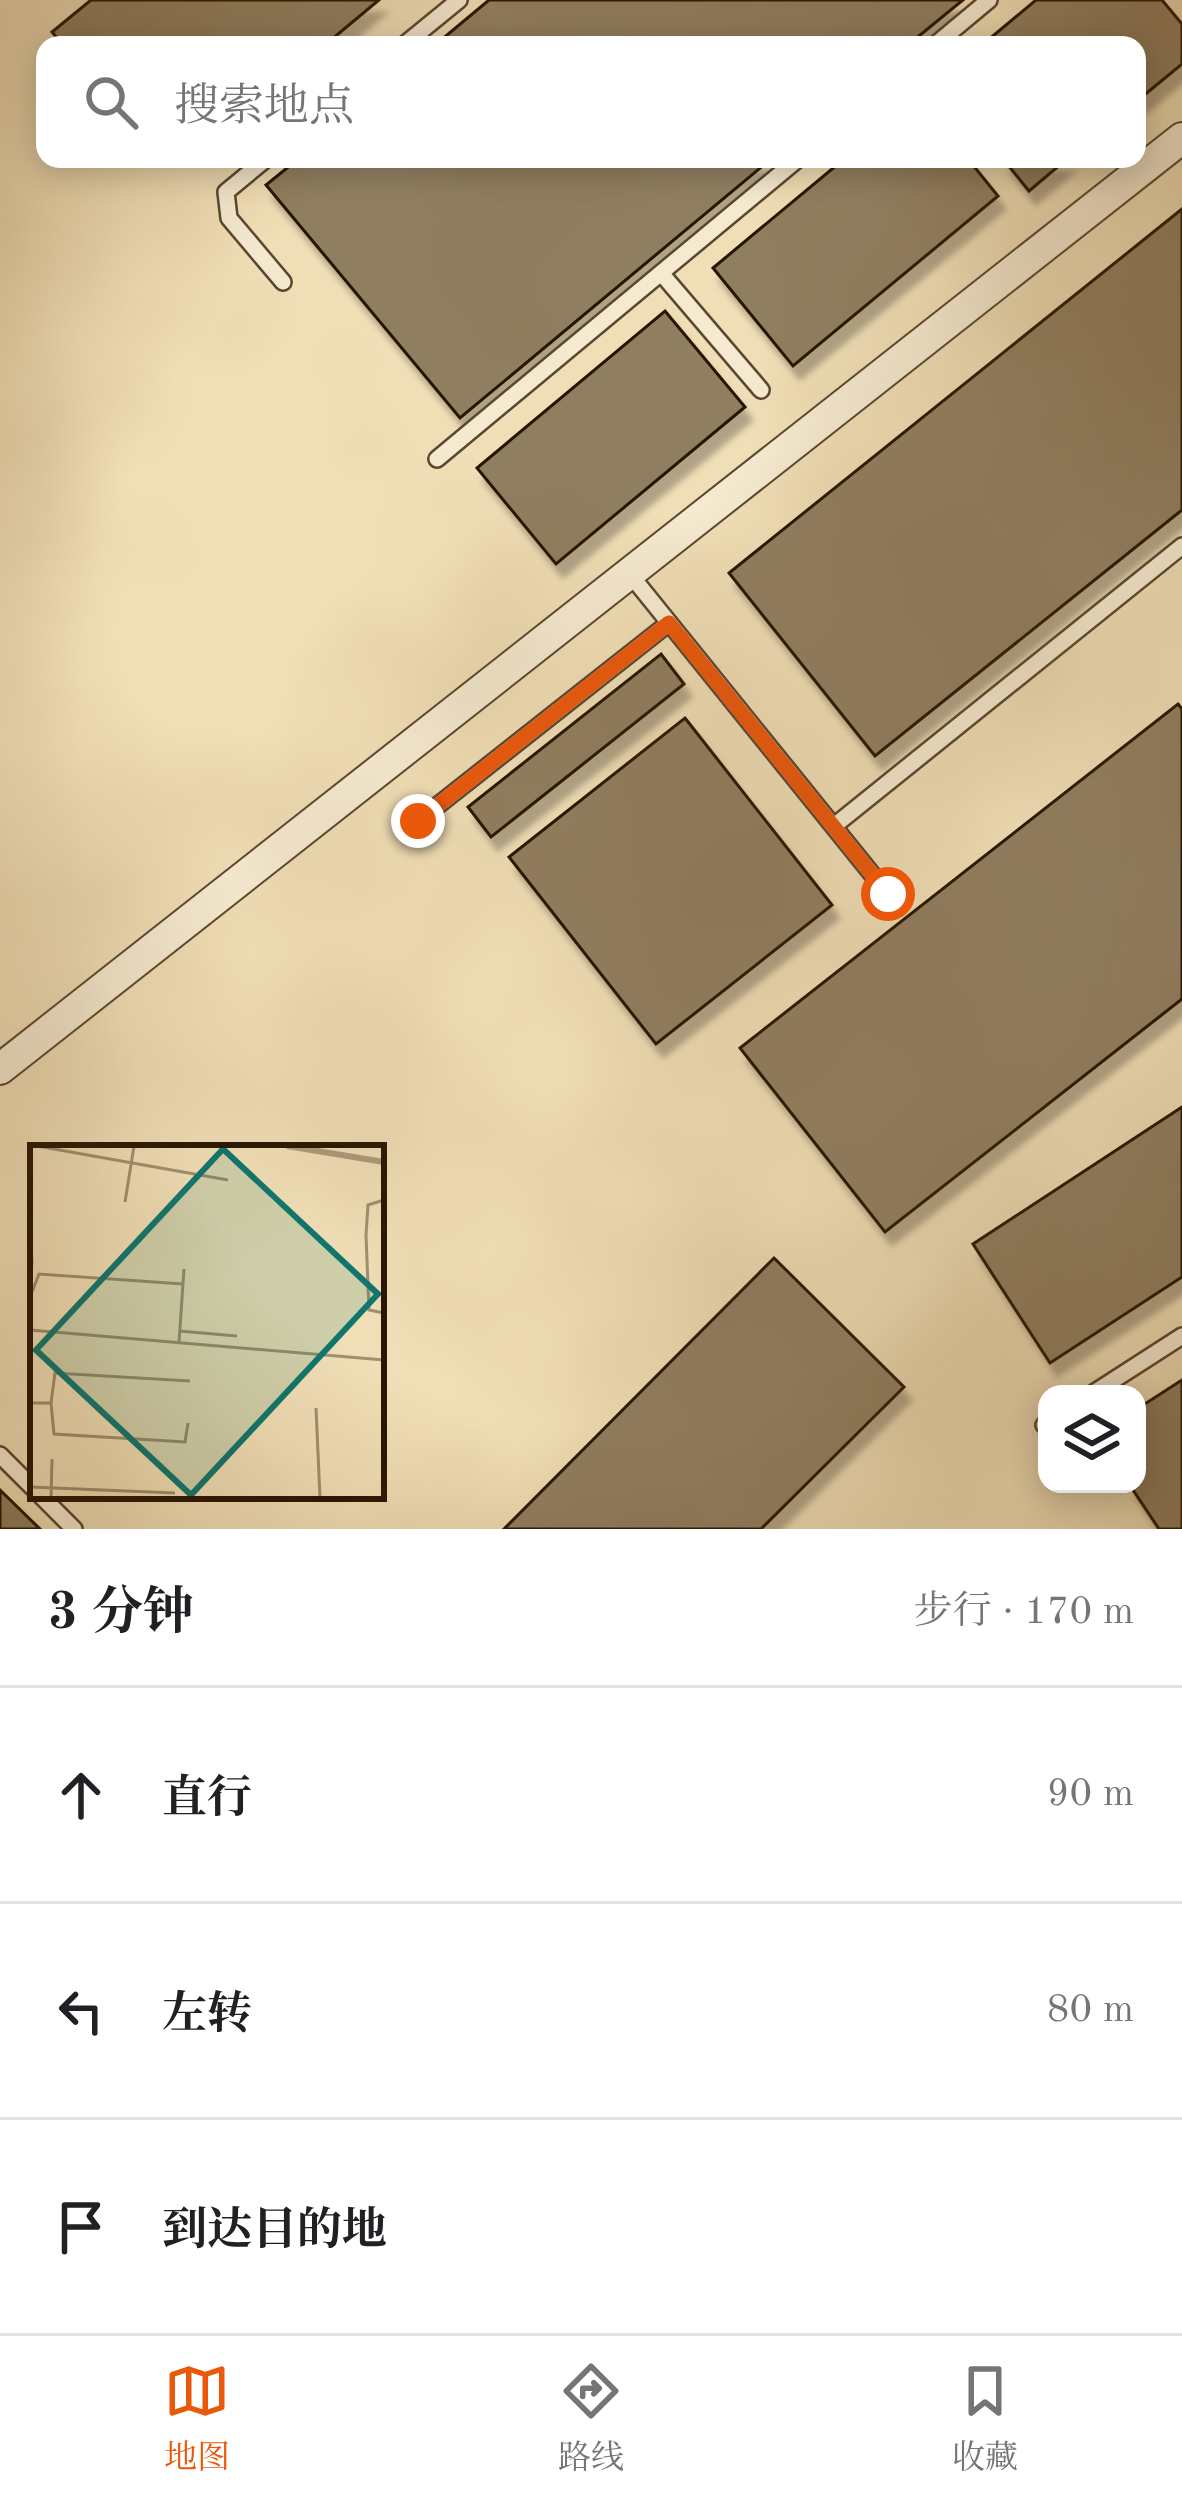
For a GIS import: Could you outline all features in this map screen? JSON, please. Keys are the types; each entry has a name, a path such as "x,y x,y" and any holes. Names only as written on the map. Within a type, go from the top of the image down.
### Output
{"street":[{"path":"1146,166 1182,138"},
{"path":"0,1069 1144,168"}],"lane":[{"path":"415,36 459,0"},
{"path":"945,36 989,0"},
{"path":"255,168 226,192 229,218 283,281"},
{"path":"437,459 787,168"},
{"path":"661,273 761,390"},
{"path":"834,826 1182,546"},
{"path":"629,573 888,894"},
{"path":"418,821 669,623"},
{"path":"1106,1385 1182,1336"},
{"path":"0,1455 30,1485"},
{"path":"44,1499 74,1529"}],"building":[{"path":"91,0 379,0 336,36 55,36 52,32"},
{"path":"489,0 963,0 919,36 446,36"},
{"path":"1036,0 1162,0 1182,24 1182,64 1146,94 1146,36 993,36"},
{"path":"287,168 760,168 460,418 266,185"},
{"path":"833,168 975,168 998,196 793,366 713,268"},
{"path":"1010,168 1056,168 1029,191"},
{"path":"1182,209 1182,510 875,756 729,573"},
{"path":"665,311 745,407 556,564 477,468"},
{"path":"661,654 684,684 491,837 468,807"},
{"path":"1178,704 1182,709 1182,999 885,1232 740,1048"},
{"path":"685,718 832,905 656,1044 509,857"},
{"path":"1182,1107 1182,1277 1050,1363 973,1244"},
{"path":"774,1258 904,1387 761,1529 504,1529"},
{"path":"1182,1380 1182,1529 1159,1529 1135,1493 1146,1493 1146,1403"},
{"path":"0,1490 40,1529 0,1529"}],"route":[{"path":"418,821 669,623 888,894"}]}
